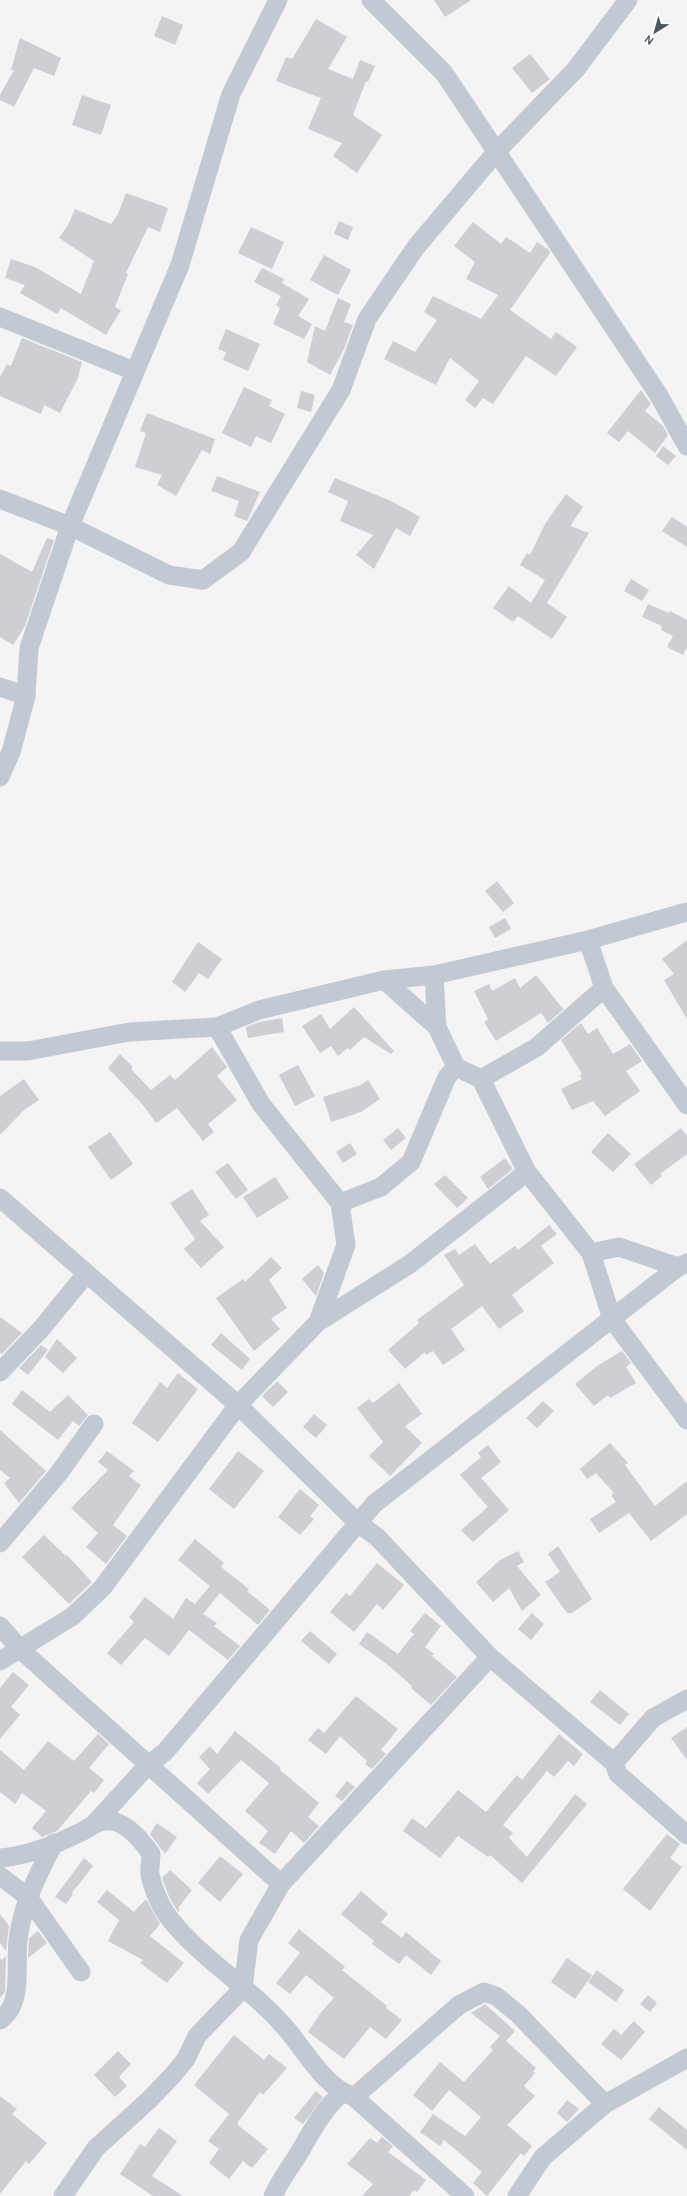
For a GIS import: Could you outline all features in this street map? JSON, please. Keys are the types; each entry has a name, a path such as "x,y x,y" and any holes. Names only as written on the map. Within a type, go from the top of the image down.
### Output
{"street":[{"path":"0,777 11,752 26,696 29,648 70,526 180,265 231,94 278,0"},
{"path":"371,0 444,73 658,394 687,446"},
{"path":"0,499 70,526 169,575 203,580 241,552 341,390 367,319 416,247 497,151 576,69 628,0"},
{"path":"0,317 134,372"},
{"path":"0,687 26,696"},
{"path":"0,1051 28,1051 129,1032 217,1027 259,1010 384,980 434,975 588,940 687,912"},
{"path":"588,940 604,988 687,1105"},
{"path":"434,975 437,1027 456,1067 481,1079 527,1172 591,1253 612,1319 687,1420"},
{"path":"384,980 437,1027"},
{"path":"481,1079 537,1047 604,988"},
{"path":"217,1027 261,1104 340,1203 346,1245 318,1322"},
{"path":"340,1203 381,1187 411,1162 447,1077 456,1067"},
{"path":"0,1662 73,1616 103,1587 238,1405 318,1322 410,1264 527,1172"},
{"path":"0,1198 238,1405 358,1523 377,1537 490,1657 614,1763 618,1774 687,1835"},
{"path":"591,1253 620,1247 683,1265"},
{"path":"0,1858 14,1857 54,1843 81,1832 95,1823 148,1764 165,1752 374,1504 683,1265"},
{"path":"0,1372 41,1329 86,1274"},
{"path":"0,1543 59,1473 94,1424"},
{"path":"0,1626 21,1650 281,1884"},
{"path":"63,2196 96,2148 172,2076 186,2059 197,2036 244,1988 249,1940 281,1884 490,1657"},
{"path":"614,1763 653,1718 687,1699"},
{"path":"95,1823 112,1821 129,1830 144,1844 151,1854 150,1874 159,1898 170,1919 222,1970 270,2010 316,2067 465,2196"},
{"path":"0,2020 5,2017 15,2000 18,1939 28,1897 54,1843"},
{"path":"0,1876 28,1897 82,1972"},
{"path":"273,2196 280,2180 298,2154 314,2124 331,2102 348,2095 459,2006 484,1992 496,1996 518,2014 605,2104"},
{"path":"518,2196 543,2157 605,2104 687,2058"}],"building":[{"path":"434,0 471,0 445,17"},
{"path":"162,16 183,25 175,45 154,36"},
{"path":"316,19 347,37 328,69 353,79 360,60 375,66 368,82 366,81 353,115 382,135 357,173 333,156 342,143 308,129 321,98 276,81 286,57 292,59"},
{"path":"20,38 61,58 54,76 34,68 14,107 0,100 0,95 14,70 11,70"},
{"path":"530,54 550,79 532,93 512,68"},
{"path":"82,95 111,105 101,135 72,125"},
{"path":"126,193 168,208 160,232 148,227 126,273 128,274 115,307 121,310 106,335 61,308 57,314 20,293 25,285 5,278 11,259 35,267 81,294 94,261 59,238 68,225 75,209 111,224 118,214"},
{"path":"339,221 353,227 348,240 334,234"},
{"path":"473,222 501,244 506,237 530,253 537,242 549,250 550,253 510,310 551,339 556,332 577,347 556,376 526,356 493,404 483,398 475,408 465,400 479,381 450,358 436,385 384,359 393,341 415,352 437,320 424,312 433,296 481,319 498,295 466,279 475,262 454,246"},
{"path":"251,227 284,242 272,269 238,253"},
{"path":"324,255 351,270 338,295 310,280"},
{"path":"262,268 284,279 282,283 309,299 298,316 312,324 304,339 273,324 280,308 276,305 281,296 254,282"},
{"path":"338,298 351,304 344,322 353,325 344,349 330,375 307,362 315,326 325,331"},
{"path":"226,329 260,344 248,371 223,360 226,352 218,349"},
{"path":"22,338 82,362 78,378 60,413 44,405 41,414 0,396 0,377 7,364 11,366"},
{"path":"244,387 272,400 269,406 285,414 271,443 256,436 251,447 222,433"},
{"path":"641,390 651,404 645,411 663,426 668,435 655,453 628,431 619,442 607,433"},
{"path":"301,391 315,395 311,412 297,408"},
{"path":"147,413 215,439 210,454 202,450 176,496 157,485 162,475 135,467 146,433 140,431"},
{"path":"663,446 676,456 668,465 656,456"},
{"path":"217,476 260,492 247,521 234,516 239,501 211,491"},
{"path":"335,478 391,501 420,517 410,536 396,528 374,569 356,555 373,535 340,521 348,501 328,492"},
{"path":"566,494 583,507 570,526 589,533 547,603 567,617 552,639 518,616 513,622 493,608 509,586 531,603 545,580 520,565 527,553 530,555 545,524"},
{"path":"672,517 687,527 687,547 662,531"},
{"path":"47,538 54,540 25,626 13,645 0,637 0,554 32,572"},
{"path":"631,579 649,590 642,601 624,591"},
{"path":"648,604 669,613 670,611 687,620 687,647 683,655 667,647 673,636 661,630 662,626 642,617"},
{"path":"497,881 514,903 503,912 485,891"},
{"path":"505,918 511,929 495,938 489,927"},
{"path":"687,940 687,1019 664,980 674,974 662,959"},
{"path":"198,942 222,959 208,979 199,973 185,992 172,982"},
{"path":"536,975 563,1009 565,1008 548,1023 541,1013 496,1041 484,1022 488,1019 474,991 489,984 492,991 515,978 520,988"},
{"path":"354,1007 394,1051 391,1054 364,1037 350,1050 348,1048 338,1056 331,1046 320,1053 302,1026 321,1014 330,1029"},
{"path":"282,1018 284,1032 248,1038 246,1027 259,1022"},
{"path":"581,1023 588,1034 597,1028 613,1054 630,1044 642,1061 626,1071 640,1091 605,1116 593,1101 572,1110 561,1089 582,1079 580,1076 582,1074 561,1040"},
{"path":"212,1047 227,1067 217,1076 237,1100 208,1124 214,1132 203,1141 177,1108 156,1123 143,1105 108,1068 120,1054 132,1066 132,1070 151,1090 170,1075 175,1080"},
{"path":"298,1065 315,1096 295,1106 279,1075"},
{"path":"24,1079 39,1100 24,1110 0,1135 0,1096"},
{"path":"368,1080 380,1099 361,1112 331,1122 323,1097 361,1085"},
{"path":"398,1128 406,1138 391,1150 383,1140"},
{"path":"681,1128 687,1136 687,1154 660,1174 662,1176 651,1185 634,1164"},
{"path":"110,1132 133,1164 111,1180 88,1147"},
{"path":"608,1133 631,1154 613,1172 591,1152"},
{"path":"350,1143 357,1154 343,1163 336,1152"},
{"path":"505,1158 513,1169 488,1189 480,1177"},
{"path":"228,1163 248,1190 236,1199 215,1172"},
{"path":"445,1175 468,1198 457,1208 434,1184"},
{"path":"275,1177 289,1198 257,1218 243,1197"},
{"path":"192,1189 209,1215 200,1221 224,1247 201,1268 184,1249 195,1239 170,1203"},
{"path":"549,1225 557,1234 541,1246 554,1263 512,1295 524,1311 499,1329 482,1306 451,1329 465,1350 443,1365 433,1351 426,1355 425,1352 405,1369 388,1350 419,1323 417,1320 464,1285 444,1255 455,1249 459,1255 475,1244 490,1264 515,1246 518,1250"},
{"path":"271,1257 282,1268 269,1280 287,1308 271,1319 280,1329 254,1351 216,1298 243,1279 245,1282"},
{"path":"318,1265 324,1273 316,1296 302,1279"},
{"path":"0,1317 22,1333 2,1354 0,1353"},
{"path":"221,1333 250,1359 242,1370 211,1345"},
{"path":"57,1339 77,1358 63,1373 45,1357"},
{"path":"41,1345 48,1350 28,1375 19,1368"},
{"path":"622,1351 631,1363 626,1367 636,1383 610,1398 608,1395 594,1406 575,1384 597,1366"},
{"path":"178,1373 198,1389 158,1442 132,1423 160,1382 167,1388"},
{"path":"277,1381 288,1392 273,1407 262,1396"},
{"path":"399,1383 422,1414 405,1426 422,1443 390,1476 369,1456 383,1442 357,1408 369,1399 373,1403"},
{"path":"22,1390 50,1412 68,1395 88,1415 79,1426 73,1421 58,1440 12,1404"},
{"path":"543,1401 554,1411 537,1428 526,1418"},
{"path":"314,1414 327,1425 316,1438 303,1427"},
{"path":"0,1430 46,1471 19,1503 4,1483 10,1478 0,1470"},
{"path":"610,1443 628,1463 625,1465 655,1506 687,1481 687,1514 651,1541 629,1513 599,1533 590,1519 616,1502 611,1495 614,1493 596,1473 587,1479 580,1469"},
{"path":"488,1445 501,1462 481,1478 509,1510 473,1542 461,1530 488,1507 460,1475 481,1457 478,1453"},
{"path":"107,1451 134,1471 129,1476 141,1485 113,1525 127,1536 106,1564 86,1547 98,1533 71,1508 108,1470 98,1462"},
{"path":"238,1451 264,1471 234,1509 209,1489"},
{"path":"300,1489 319,1505 310,1516 314,1519 300,1535 278,1517"},
{"path":"44,1535 66,1556 67,1555 92,1582 69,1604 22,1557"},
{"path":"195,1539 224,1563 221,1567 249,1589 247,1591 270,1610 258,1625 220,1593 203,1614 217,1623 214,1626 240,1646 228,1660 189,1630 169,1656 145,1638 121,1665 107,1653 134,1622 129,1617 145,1597 173,1619 186,1598 195,1604 210,1586 178,1560"},
{"path":"558,1546 592,1599 572,1613 567,1613 545,1582 560,1572 548,1554"},
{"path":"518,1551 524,1562 517,1566 541,1595 522,1611 509,1588 493,1602 476,1582 500,1560"},
{"path":"377,1563 404,1585 383,1610 377,1604 354,1632 330,1612 346,1593 350,1596"},
{"path":"425,1613 441,1626 425,1647 434,1654 432,1656 457,1677 431,1705 388,1665 359,1644 367,1632 398,1654 414,1634 410,1631"},
{"path":"532,1613 544,1624 531,1640 518,1629"},
{"path":"310,1631 337,1654 329,1664 301,1641"},
{"path":"13,1672 29,1685 11,1707 20,1715 0,1739 0,1688"},
{"path":"600,1690 629,1714 620,1725 590,1702"},
{"path":"356,1696 398,1729 381,1750 386,1754 372,1769 365,1764 367,1761 340,1736 326,1754 308,1740 318,1728 324,1733"},
{"path":"687,1727 687,1760 671,1738"},
{"path":"235,1731 281,1768 280,1770 319,1803 308,1817 319,1826 304,1843 291,1831 275,1854 259,1843 268,1831 245,1811 269,1783 241,1760 208,1794 197,1783 210,1769 199,1757 210,1746 217,1754"},
{"path":"98,1734 109,1744 89,1768 104,1780 94,1793 91,1791 57,1831 42,1837 32,1828 46,1811 22,1793 15,1804 0,1792 0,1750 24,1770 48,1741 74,1761"},
{"path":"559,1734 583,1754 574,1766 568,1761 554,1777 547,1771 503,1825 513,1833 509,1838 527,1857 575,1794 587,1804 522,1883 490,1855 488,1857 458,1836 440,1858 403,1831 412,1818 426,1828 458,1790 486,1812 517,1775 522,1780"},
{"path":"347,1781 355,1787 342,1801 335,1796"},
{"path":"157,1823 177,1837 165,1854 150,1834"},
{"path":"667,1834 680,1844 670,1858 682,1867 650,1911 623,1889"},
{"path":"220,1856 243,1874 220,1902 198,1883"},
{"path":"84,1858 93,1866 72,1893 73,1894 66,1904 55,1897"},
{"path":"170,1870 192,1890 178,1908 180,1910 178,1912 170,1899 162,1878"},
{"path":"107,1890 134,1912 146,1899 160,1924 150,1936 184,1963 167,1983 140,1963 143,1960 108,1941 119,1920 97,1902"},
{"path":"361,1891 388,1914 381,1922 402,1938 406,1932 441,1961 431,1975 406,1955 399,1964 372,1944 374,1941 341,1914"},
{"path":"0,1914 9,1926 6,1951 0,1943"},
{"path":"299,1929 345,1967 342,1970 402,2020 386,2039 370,2027 344,2059 308,2032 322,2011 334,1998 306,1975 290,1994 276,1983 300,1953 288,1943"},
{"path":"38,1931 47,1943 28,1958 29,1938"},
{"path":"6,1956 5,1992 0,1998 0,1958 2,1960"},
{"path":"567,1958 592,1975 575,1999 551,1982"},
{"path":"597,1970 624,1990 616,2002 588,1982"},
{"path":"648,1995 657,2003 650,2012 640,2004"},
{"path":"485,2004 515,2031 506,2041 536,2068 533,2071 535,2073 524,2086 535,2096 507,2125 532,2146 524,2156 521,2153 487,2196 473,2183 482,2172 444,2140 440,2146 420,2132 433,2114 465,2136 481,2117 449,2090 432,2111 413,2095 440,2062 464,2082 493,2050 490,2047 500,2036 471,2013"},
{"path":"634,2021 645,2032 621,2060 601,2044 614,2029 621,2035"},
{"path":"234,2035 264,2060 269,2054 287,2068 263,2095 260,2092 238,2122 238,2125 268,2149 252,2168 243,2161 229,2179 209,2163 219,2149 208,2141 229,2114 194,2085"},
{"path":"118,2051 131,2064 119,2077 127,2086 115,2097 94,2075"},
{"path":"316,2091 323,2097 303,2124 294,2118"},
{"path":"0,2096 17,2109 12,2114 47,2143 29,2164 26,2161 0,2194"},
{"path":"567,2100 579,2109 567,2122 557,2113"},
{"path":"659,2107 687,2130 687,2150 649,2119"},
{"path":"159,2128 177,2141 152,2176 183,2196 153,2196 120,2174 140,2144 145,2147"},
{"path":"382,2137 393,2146 388,2152 426,2180 417,2192 414,2190 409,2196 362,2196 373,2184 347,2164 370,2138 377,2143"}]}
